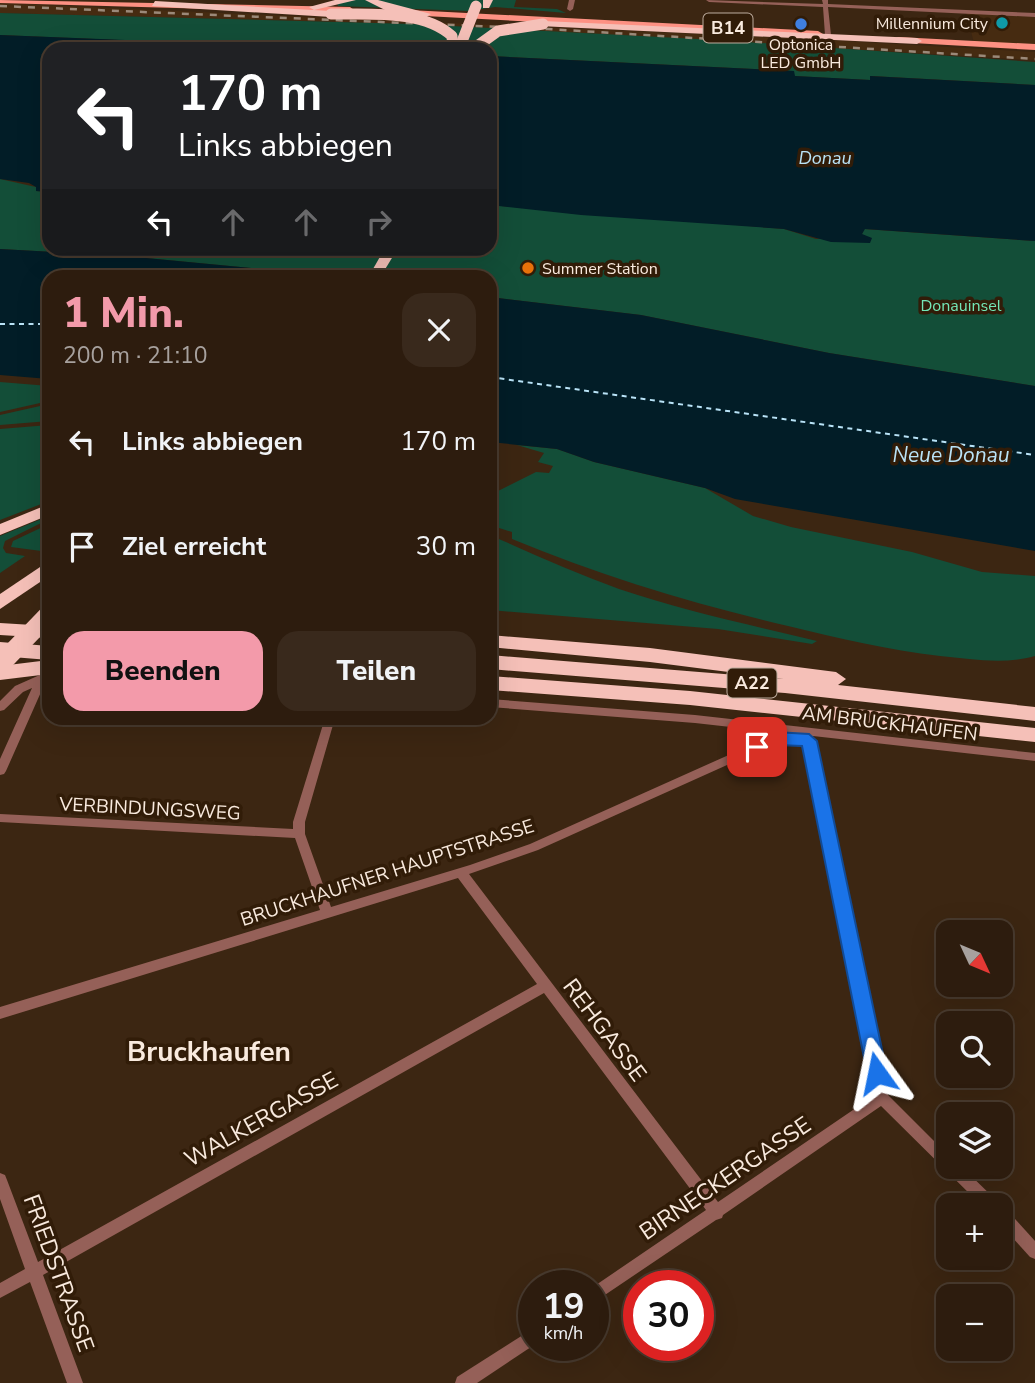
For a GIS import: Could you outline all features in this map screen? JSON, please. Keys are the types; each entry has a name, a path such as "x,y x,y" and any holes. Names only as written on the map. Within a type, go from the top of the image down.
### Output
{"highway":[{"path":"305,8 351,0"},
{"path":"370,0 388,8 426,14"},
{"path":"462,42 482,3"},
{"path":"473,42 482,3"},
{"path":"155,4 434,22 450,33 454,42"},
{"path":"482,42 498,31 526,25 918,41"},
{"path":"368,270 381,256"},
{"path":"0,530 42,512"},
{"path":"0,590 42,559"},
{"path":"0,603 42,572"},
{"path":"0,665 42,621"},
{"path":"0,629 42,632"},
{"path":"497,642 868,683 1013,711"},
{"path":"0,649 42,652"},
{"name":"A22","path":"497,663 665,675 1035,714"},
{"path":"0,673 42,675"},
{"name":"A22","path":"497,684 809,710 1035,735"}],"main road":[{"name":"B14","path":"0,0 305,8 359,5 426,14 1035,47"},
{"path":"186,0 225,5"}],"street":[{"path":"570,9 572,0"},
{"path":"709,0 825,2 1035,15"},
{"path":"825,2 828,35"},
{"path":"0,707 19,688 42,677"},
{"path":"0,771 42,685"},
{"name":"AM BRUCKHAUFEN","path":"497,704 774,733"},
{"path":"327,913 299,834 299,822 328,725"},
{"name":"BRUCKHAUFNER HAUPTSTRASSE","path":"0,1013 461,872 534,847 774,733 808,736"},
{"path":"808,736 882,1098 936,1152"},
{"name":"AM BRUCKHAUFEN","path":"808,736 1035,757"},
{"name":"VERBINDUNGSWEG","path":"0,818 299,834"},
{"name":"REHGASSE","path":"461,872 717,1213"},
{"name":"WALKERGASSE","path":"0,1291 545,986"},
{"name":"BIRNECKERGASSE","path":"609,1285 882,1098"},
{"path":"964,1179 978,1193"},
{"name":"FRIEDSTRASSE","path":"0,1180 75,1383"},
{"path":"1013,1227 1035,1252"},
{"path":"463,1383 518,1347"}],"shaded area":[{"path":"0,3 809,39 1035,52 1035,60 413,24 0,13"},
{"name":"Millennium City","path":"966,12 1035,16 1035,46 974,43"}],"green space":[{"path":"516,0 514,7 557,9 566,13 495,7 469,11 338,6 337,2"},
{"path":"0,13 413,24 717,40 1035,62 1035,85 871,76 870,80 794,76 793,71 497,56 497,42 166,42 0,35"},
{"name":"Donauinsel","path":"0,179 36,187 36,191 42,191 42,251 0,249"},
{"name":"Donauinsel","path":"497,206 784,229 816,239 862,234 864,229 1035,241 1035,386 829,353 641,315 497,298 497,270 271,270 125,256 497,256"},
{"path":"0,382 42,385 42,403 0,412"},
{"path":"42,406 42,422 0,425 0,415"},
{"path":"42,426 42,504 0,520 0,429"},
{"path":"517,445 557,449 594,462 705,488 753,516 791,527 912,552 982,572 1035,576 1035,656 999,661 976,660 844,639 683,599 579,565 512,539 512,532 497,527 497,492 536,472 549,473 553,466 538,462 544,453"},
{"path":"42,519 42,522 5,541 3,548 6,553 25,556 0,573 0,536"},
{"path":"42,527 42,551 11,547 13,541"},
{"path":"497,538 570,570 643,597 817,641 812,644 718,629 497,611"}],"water":[{"path":"0,35 174,42 42,42 42,191 36,191 36,187 29,183 0,179"},
{"name":"Donau","path":"497,56 794,71 795,76 870,80 870,76 1035,85 1035,241 865,229 862,234 872,238 870,243 831,242 784,229 581,215 497,206"},
{"path":"0,249 42,251 42,256 125,256 271,270 42,270 42,378 0,375"},
{"name":"Neue Donau","path":"497,298 641,315 829,353 1035,386 1035,551 735,499 705,488 594,462 557,449 497,443"}],"ferry route":[{"path":"0,324 42,324"},
{"path":"497,378 1035,455"}],"railway":[{"path":"0,6 548,29 1035,59"}],"place":[{"name":"Millennium City","path":"1002,23"},
{"name":"Optonica LED GmbH","path":"801,24"},
{"name":"Summer Station","path":"528,268"}],"district":[{"name":"Bruckhaufen","path":"209,1051"}],"route":[{"path":"757,747 775,738 809,741 877,1073"}]}
